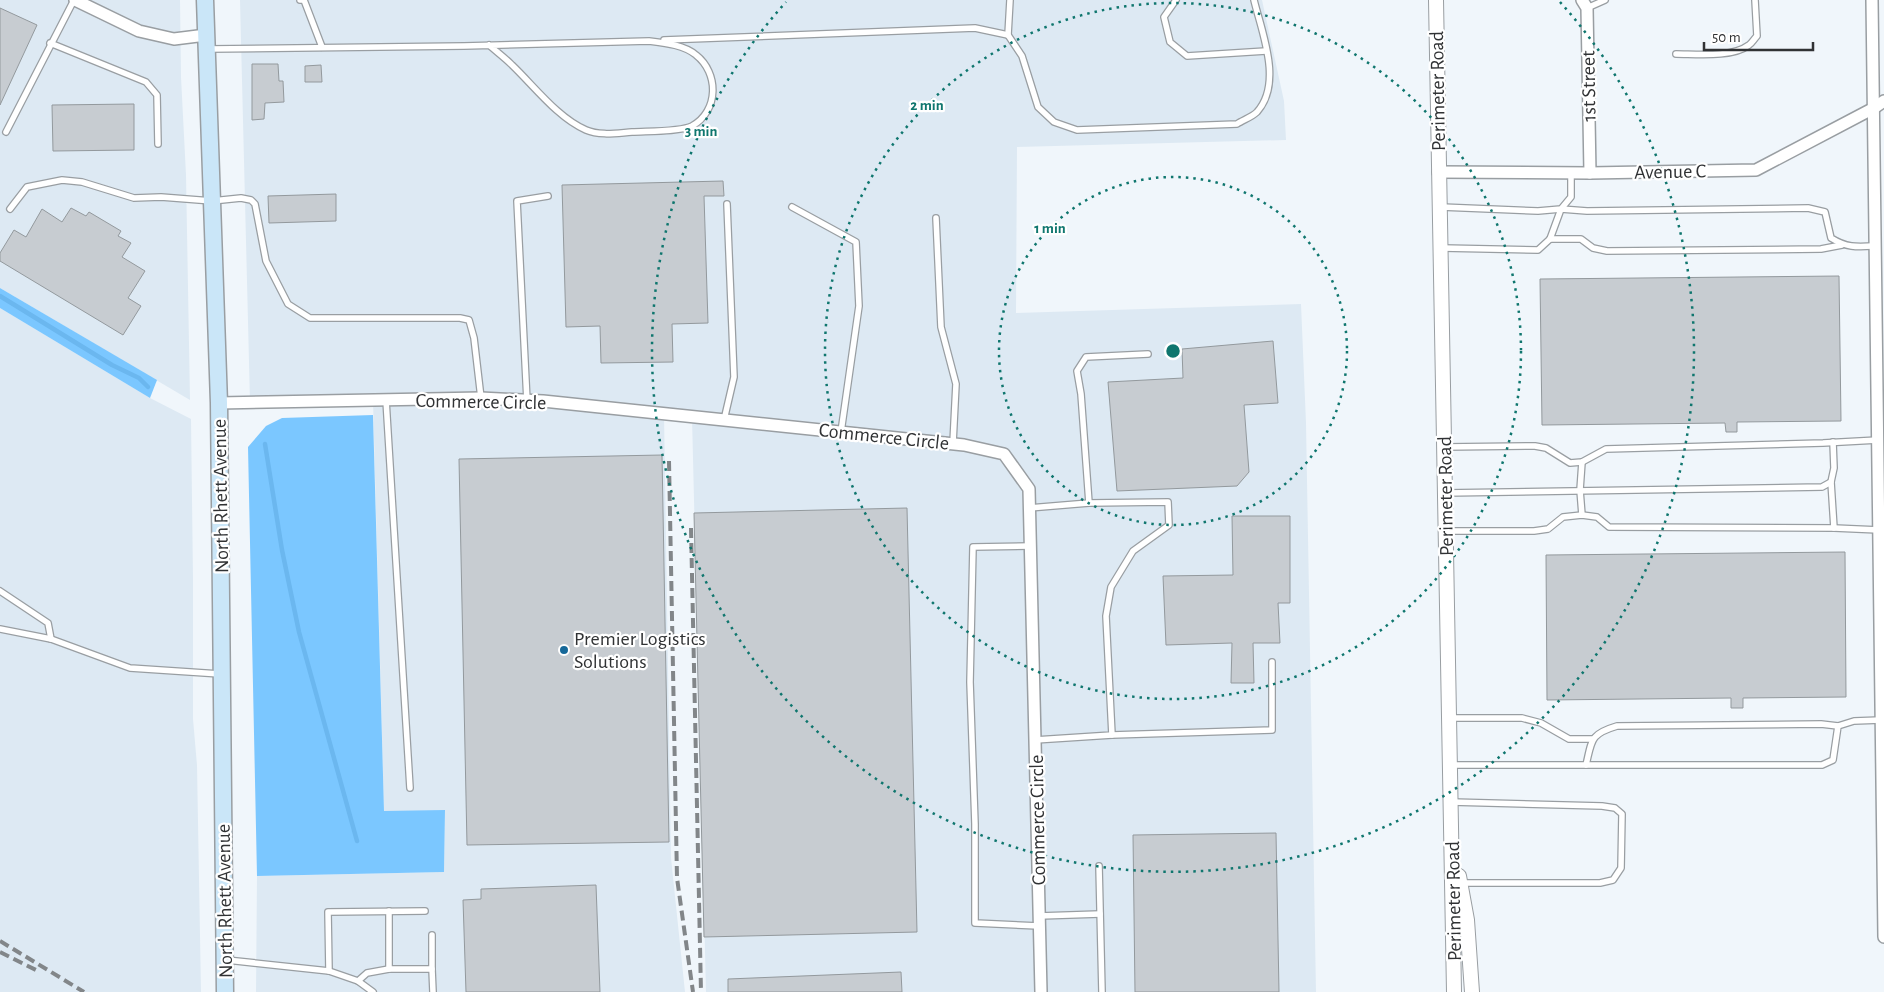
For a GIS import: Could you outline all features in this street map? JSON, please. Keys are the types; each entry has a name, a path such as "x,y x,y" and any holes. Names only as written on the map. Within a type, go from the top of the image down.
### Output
{"main road":[{"name":"North Rhett Avenue","path":"205,0 219,403 225,992"}],"street":[{"path":"74,0 139,31 174,39 206,42"},
{"name":"Perimeter Road","path":"1436,0 1451,841 1456,884 1454,992"},
{"path":"1872,0 1884,937"},
{"name":"1st Street","path":"1584,4 1590,173"},
{"name":"Avenue C","path":"1438,172 1590,173 1756,170 1874,108 1884,100"},
{"name":"Commerce Circle","path":"219,403 481,398 527,400 953,444 1004,454 1028,489 1041,992"},
{"path":"1456,884 1467,920 1472,992"}],"lane":[{"path":"6,132 74,0"},
{"path":"300,0 304,0 322,47"},
{"path":"1010,0 1008,35 1022,56 1038,107 1054,122 1077,130 1237,124 1256,113 1267,97 1271,72 1254,0"},
{"path":"1176,0 1164,18 1170,42 1188,56 1266,51"},
{"path":"1584,4 1605,0"},
{"path":"1676,54 1733,52 1749,45 1757,36 1755,0"},
{"path":"206,42 322,47 489,45 650,41 975,28 1008,35"},
{"path":"489,45 512,64 567,118 586,130 598,134 672,130 691,127 702,118 712,103 713,86 708,68 696,54 674,45 650,41"},
{"path":"50,44 146,82 157,95 158,144"},
{"path":"1440,248 1538,250 1550,239 1561,209 1571,197 1571,172"},
{"path":"10,209 27,187 62,180 82,182 134,198 161,197 212,201 241,198 251,200 255,204 266,261 288,304 310,318 460,318 469,320 474,338 481,398"},
{"path":"527,400 517,201 548,196"},
{"path":"724,420 734,377 727,204"},
{"path":"792,207 856,242 859,306 841,432"},
{"path":"1439,207 1538,211 1561,209 1587,211 1808,208 1825,212 1830,238 1842,245"},
{"path":"936,218 941,327 956,384 953,444"},
{"path":"1550,239 1581,239 1593,248 1607,251 1821,249 1842,245 1876,246"},
{"path":"1089,504 1081,394 1077,371 1086,357 1148,354"},
{"path":"386,400 410,788"},
{"path":"1444,447 1535,446 1546,448 1570,464 1582,462 1606,449 1878,440"},
{"path":"1833,442 1834,468 1831,482 1834,528"},
{"path":"1582,462 1580,490 1582,516"},
{"path":"1444,493 1822,487 1831,482"},
{"path":"1029,508 1168,502 1169,525 1133,551 1112,587 1106,616 1112,735"},
{"path":"1445,531 1548,530 1563,517 1582,516 1597,517 1609,527 1879,530"},
{"path":"1030,546 973,547 970,682 975,824 975,923 1039,921 1100,914"},
{"path":"0,591 48,624 50,639"},
{"path":"0,629 50,639 130,668 222,674"},
{"path":"1035,740 1112,735 1272,730 1272,662"},
{"path":"1449,718 1522,718 1541,723 1569,739 1592,739"},
{"path":"1586,765 1592,739 1602,730 1616,726 1821,724 1838,726 1854,721 1881,720"},
{"path":"1450,765 1822,765 1833,760 1838,726"},
{"path":"1451,802 1602,806 1614,808 1622,814 1621,868 1613,880 1600,883 1456,884"},
{"path":"1099,866 1102,992"},
{"path":"388,911 389,970"},
{"path":"328,971 328,912 425,911"},
{"path":"432,934 433,992"},
{"path":"225,960 328,971 358,981 373,992"},
{"path":"358,981 367,973 389,970 432,970"}],"shaded area":[{"path":"0,0 180,0 181,77 186,175 190,400 0,288"},
{"path":"240,0 1262,0 1284,101 1286,140 1017,147 1016,313 1301,304 1306,423 1316,992 706,992 692,417 664,414 671,858 685,992 256,992 257,876 444,872 445,811 384,811 373,400 250,402"},
{"path":"0,288 157,380 150,398 0,308"},
{"path":"0,308 150,398 191,419 193,719 197,765 201,992 0,992"},
{"path":"373,415 384,811 445,810 444,872 257,876 248,447 266,426 282,418"}],"building":[{"path":"0,8 37,25 0,105"},
{"path":"252,64 278,64 279,81 283,81 284,102 265,103 264,119 252,120"},
{"path":"321,65 322,82 305,82 305,66"},
{"path":"134,104 134,150 53,151 52,105"},
{"path":"723,181 724,196 704,196 708,323 672,324 673,362 601,363 600,326 566,327 562,185"},
{"path":"336,194 336,221 269,223 268,196"},
{"path":"71,208 86,216 89,212 121,231 118,236 131,243 122,257 145,271 128,298 141,306 123,335 0,261 0,253 14,230 26,237 42,209 62,222"},
{"path":"1839,276 1841,421 1737,422 1737,432 1726,432 1725,423 1542,425 1540,279"},
{"path":"1273,341 1278,403 1244,405 1249,472 1237,486 1117,491 1108,382 1183,378 1182,349"},
{"name":"Premier Logistics Solutions","path":"662,455 669,842 467,845 459,459"},
{"path":"907,508 917,932 704,937 694,513"},
{"path":"1232,516 1290,516 1290,603 1278,603 1280,643 1253,643 1254,683 1231,683 1232,643 1166,645 1163,576 1233,575"},
{"path":"1845,552 1846,697 1743,698 1743,708 1731,708 1731,698 1547,700 1546,555"},
{"path":"1276,833 1279,992 1135,992 1133,835"},
{"path":"596,885 600,992 466,992 463,900 481,899 481,889"},
{"path":"901,972 902,992 728,992 728,979"}],"waterway":[{"path":"0,296 112,365 139,378 148,387"},
{"path":"265,444 282,550 299,632 357,841"}],"railway":[{"path":"669,461 677,878 693,992"},
{"path":"691,528 701,992"},
{"path":"0,941 84,992"},
{"path":"0,952 36,970"}],"place":[{"name":"Premier Logistics Solutions","path":"564,650"}]}
